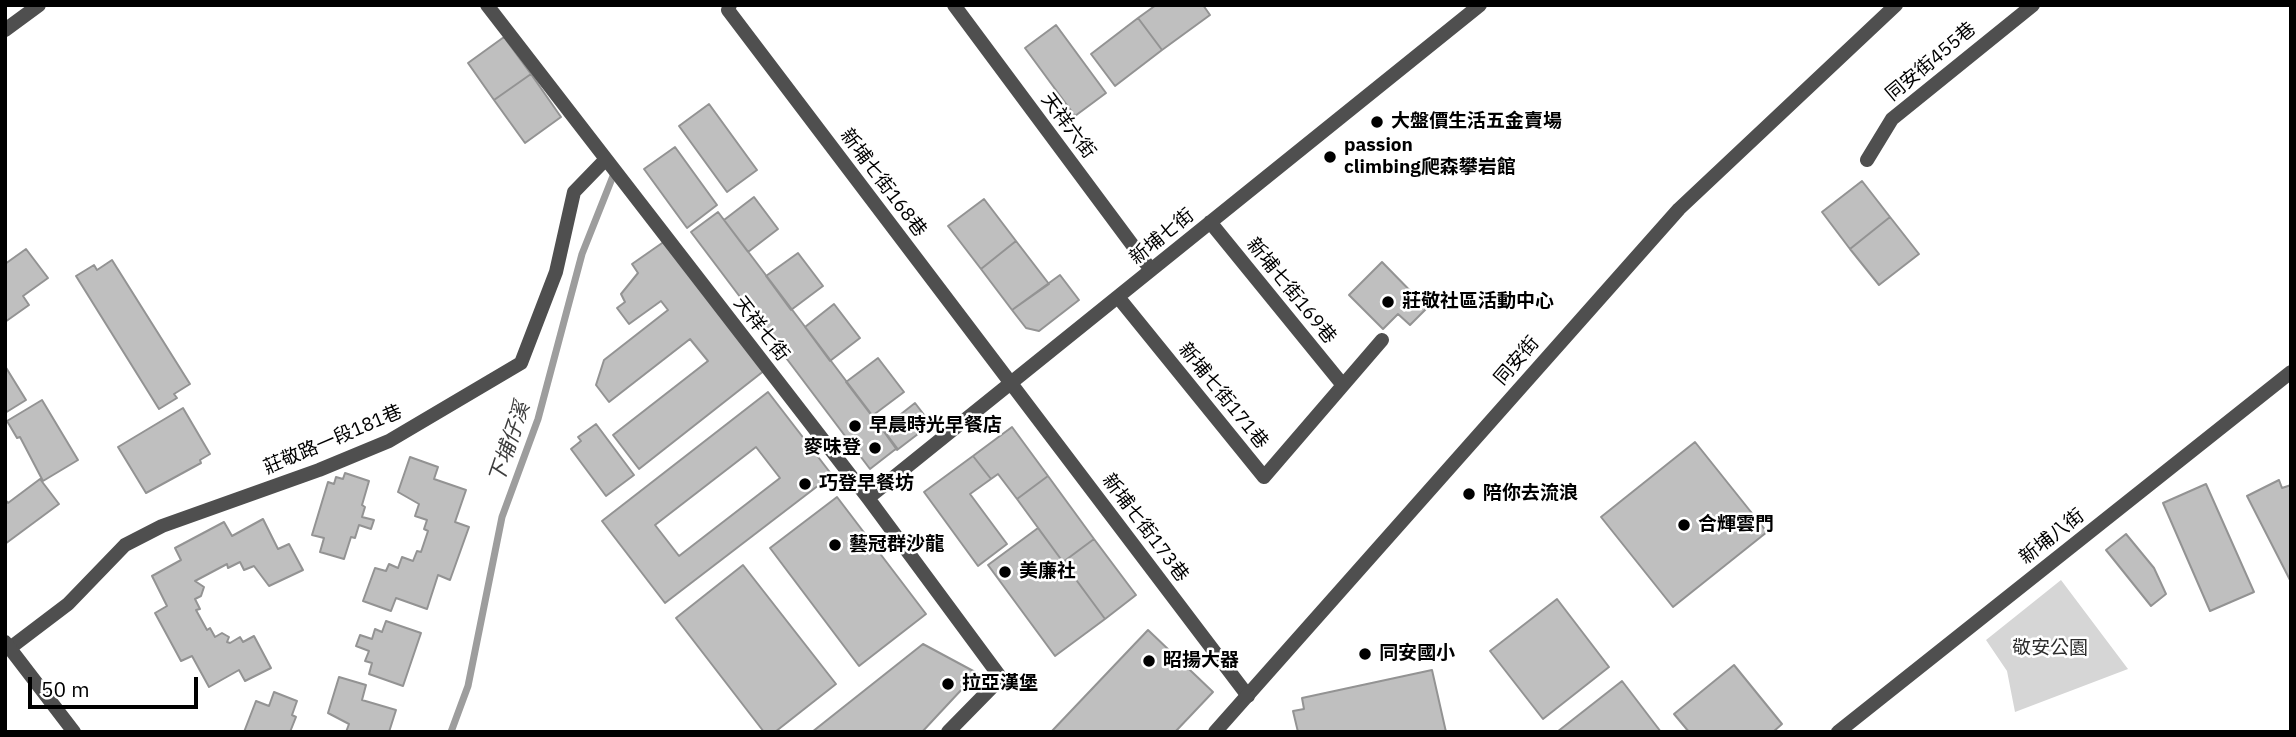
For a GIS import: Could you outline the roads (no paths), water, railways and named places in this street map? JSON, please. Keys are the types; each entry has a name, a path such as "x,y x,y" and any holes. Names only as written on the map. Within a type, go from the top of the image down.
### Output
{"street":[{"path":"5,30 39,5"},
{"name":"天祥七街","path":"487,5 867,498 1001,678 948,732"},
{"name":"新埔七街168巷","path":"730,5 729,10 1011,383"},
{"name":"天祥六街","path":"954,5 1151,270"},
{"name":"新埔七街","path":"867,498 1480,5"},
{"name":"同安街","path":"1215,732 1679,209 1896,5"},
{"name":"同安街455巷","path":"1867,160 1892,119 2033,5"},
{"name":"莊敬路一段181巷","path":"7,645 68,604 125,545 162,526 319,470 389,441 521,363 556,272 574,192 607,162"},
{"name":"新埔七街169巷","path":"1210,222 1342,384"},
{"name":"新埔七街171巷","path":"1118,297 1264,477 1382,341"},
{"name":"新埔八街","path":"1838,732 2291,372"},
{"name":"新埔七街173巷","path":"1011,383 1248,696"},
{"path":"7,645 74,732"}],"waterway":[{"name":"下埔仔溪","path":"451,732 468,686 502,517 538,419 582,254 615,171"}],"place":[{"name":"大盤價生活五金賣場","path":"1377,122"},
{"name":"passion climbing爬森攀岩館","path":"1330,157"},
{"name":"莊敬社區活動中心","path":"1388,302"},
{"name":"早晨時光早餐店","path":"855,426"},
{"name":"麥味登","path":"875,448"},
{"name":"巧登早餐坊","path":"805,484"},
{"name":"陪你去流浪","path":"1469,494"},
{"name":"合輝雲門","path":"1684,525"},
{"name":"藝冠群沙龍","path":"835,545"},
{"name":"美廉社","path":"1005,572"},
{"name":"同安國小","path":"1365,654"},
{"name":"昭揚大器","path":"1149,661"},
{"name":"拉亞漢堡","path":"948,684"}],"park label":[{"name":"敬安公園","path":"2050,649"}]}
